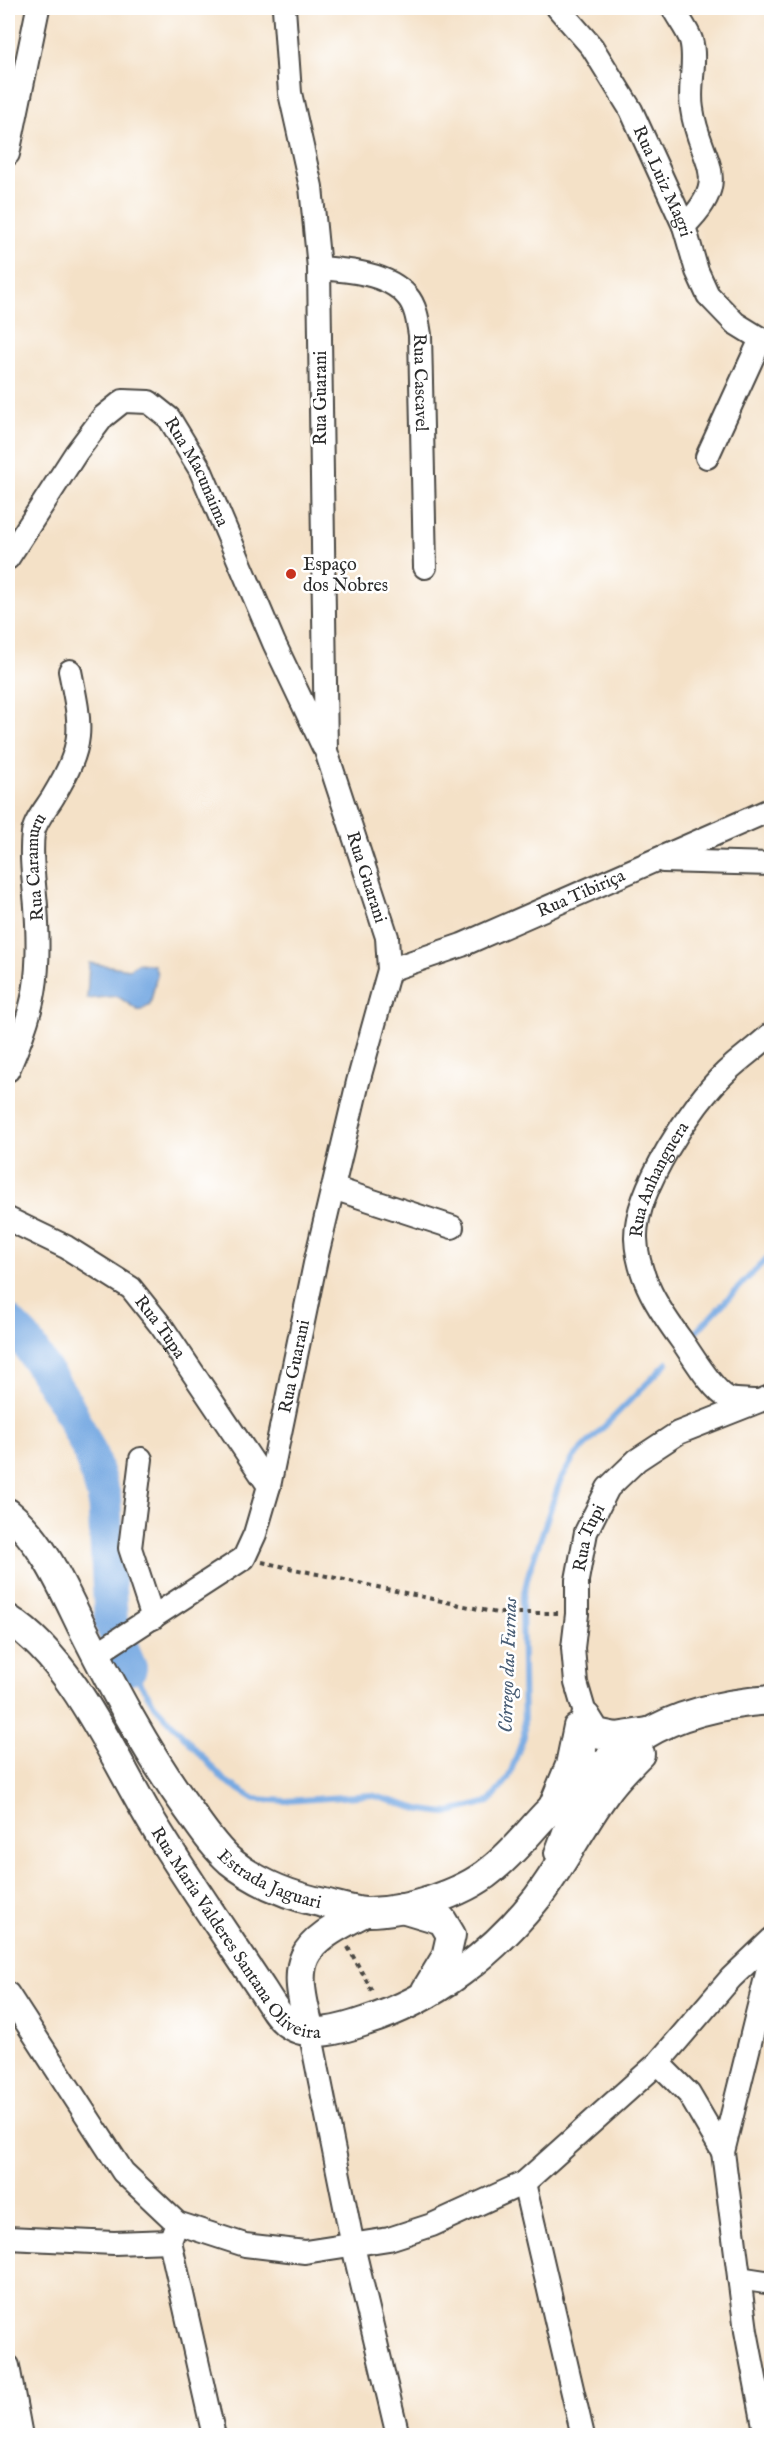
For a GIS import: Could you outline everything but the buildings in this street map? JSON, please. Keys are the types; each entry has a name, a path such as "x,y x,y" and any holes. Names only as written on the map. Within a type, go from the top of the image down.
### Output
{"main road":[{"name":"Estrada Jaguari","path":"8,1513 42,1551 103,1650 155,1761 212,1843 246,1872 291,1894 364,1912 400,1907 449,1894 473,1884 514,1851 546,1815 584,1779 656,1729"},
{"name":"Rua Maria Valderes Santana Oliveira","path":"8,1619 39,1645 62,1674 153,1824 281,2017 298,2029 310,2031 349,2027 385,2015 421,1997 466,1968 513,1926 538,1897 605,1794 656,1729"},
{"path":"586,1717 596,1733 616,1737 656,1729 693,1714 771,1700"},
{"path":"127,1779 155,1761"},
{"path":"400,1907 442,1920 451,1935 446,1957 421,1997"},
{"path":"310,2031 300,1991 300,1967 310,1947 337,1926 364,1912"}],"street":[{"path":"8,154 38,8"},
{"name":"Rua Guarani","path":"244,1558 255,1534 269,1486 333,1188 389,970 387,937 326,751 319,268 311,187 290,93 284,8"},
{"name":"Rua Luiz Magri","path":"558,8 592,47 631,110 684,226 697,272 708,295 735,323 766,340"},
{"path":"673,8 690,39 692,109 710,163 711,184 702,208 684,226"},
{"name":"Rua Cascavel","path":"319,268 359,273 398,287 408,297 416,314 420,335 425,567"},
{"path":"707,457 766,340"},
{"name":"Rua Macunaima","path":"8,558 76,453 103,417 123,401 149,402 169,418 200,469 274,643 326,751"},
{"name":"Rua Caramuru","path":"8,1070 30,1016 39,962 32,859 33,830 73,762 78,743 80,720 70,671"},
{"name":"Rua Tibiriça","path":"389,970 442,953 771,809"},
{"path":"656,861 771,864"},
{"name":"Rua Anhanguera","path":"767,1399 728,1398 712,1383 657,1307 640,1265 636,1238 640,1213 652,1181 680,1126 725,1073 771,1033"},
{"path":"333,1188 452,1227"},
{"name":"Rua Tupa","path":"8,1219 66,1246 131,1288 162,1327 269,1486"},
{"name":"Rua Tupi","path":"584,1779 586,1717 576,1683 573,1648 578,1614 577,1580 586,1532 608,1488 637,1460 678,1432 767,1399"},
{"path":"141,1459 130,1548 153,1618"},
{"path":"103,1650 244,1558"},
{"path":"546,1815 567,1765 576,1724 576,1683"},
{"name":"Rua Maria Valderes Santana Oliveira","path":"538,1897 584,1779"},
{"path":"8,2238 114,2243 173,2232 277,2251 305,2252 389,2239 432,2225 524,2183 658,2063 731,1978 771,1939"},
{"path":"766,2436 754,2380 723,2152 771,1953"},
{"path":"8,1994 123,2172 173,2232 214,2436"},
{"path":"310,2031 353,2246 398,2436"},
{"path":"658,2063 689,2094 723,2152"},
{"path":"524,2183 583,2436"},
{"path":"739,2278 771,2283"},
{"path":"8,2366 12,2413 21,2436"}],"path":[{"path":"244,1558 497,1613 539,1613"},
{"path":"337,1926 385,2015"}],"water":[{"path":"89,963 129,969 138,963 154,965 157,974 150,1005 139,1011 117,996 87,999"}],"waterway":[{"name":"Córrego das Furnas","path":"691,1337 772,1253"},
{"path":"8,1322 24,1338 67,1405 90,1453 104,1497 111,1623 130,1668"},
{"name":"Córrego das Furnas","path":"130,1668 154,1704 224,1780 255,1799 286,1801 371,1795 422,1810 446,1813 489,1802 508,1779 524,1736 522,1601 529,1572 560,1481 574,1457 667,1363"}],"place":[{"name":"Espaço dos Nobres","path":"291,574"}]}
